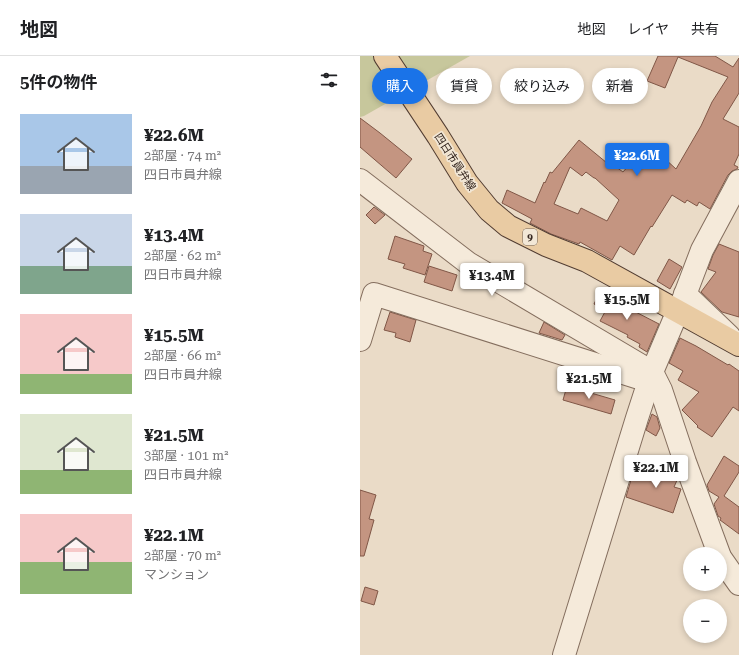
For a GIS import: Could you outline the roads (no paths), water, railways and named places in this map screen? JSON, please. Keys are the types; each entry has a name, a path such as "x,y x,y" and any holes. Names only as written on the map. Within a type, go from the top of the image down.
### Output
{"main road":[{"name":"四日市員弁線","path":"385,56 438,136 467,184 489,210 508,226 546,245 587,261 739,345"}],"street":[{"path":"360,180 468,264 652,372 661,390 685,462 716,547"},
{"path":"739,182 702,250 684,297 739,345"},
{"path":"360,340 374,294 636,377 652,372"},
{"path":"564,655 652,372 674,320"},
{"path":"727,567 739,584"}]}
